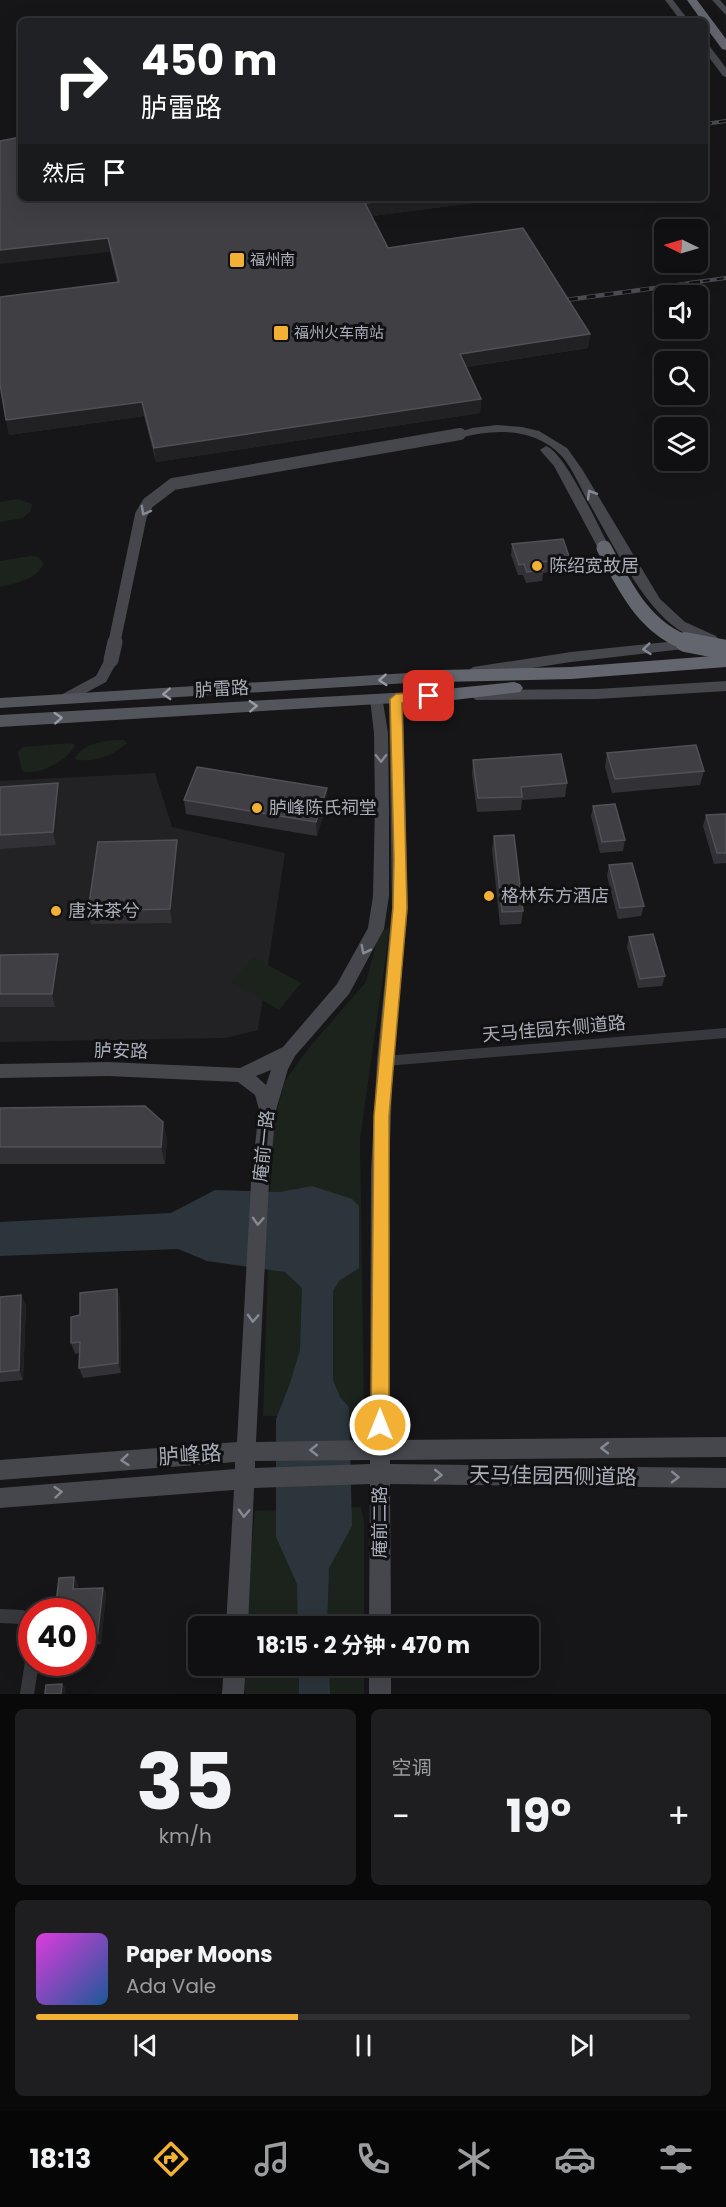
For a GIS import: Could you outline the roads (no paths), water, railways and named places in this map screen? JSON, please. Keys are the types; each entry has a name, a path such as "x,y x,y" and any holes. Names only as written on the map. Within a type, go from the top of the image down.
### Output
{"highway":[{"path":"692,0 705,18"},
{"path":"706,0 726,26"},
{"path":"708,22 726,47"},
{"path":"612,546 634,603 649,622 672,637 689,644 726,650"},
{"path":"446,695 726,661"},
{"path":"441,676 593,677 726,674"}],"main road":[{"name":"胪雷路","path":"0,704 441,676"},
{"name":"胪雷路","path":"0,721 446,695"}],"street":[{"path":"669,0 684,18"},
{"path":"716,0 726,13"},
{"path":"708,50 726,74"},
{"path":"62,700 102,679 111,660 141,515 148,503 173,484 460,434 510,435 525,439 545,449 560,464 612,546 666,615 684,630 693,634 726,641"},
{"path":"441,676 571,657 726,641"},
{"path":"446,695 597,694 726,686"},
{"name":"庵前一路","path":"238,1616 260,1182 267,1110 280,1068 289,1051 343,989 376,929 381,896 382,806 381,733 377,699"},
{"name":"庵前二路","path":"379,1616 370,1449 385,1061 400,908 401,859 396,699"},
{"name":"天马佳园东侧道路","path":"385,1061 726,1034"},
{"path":"267,1110 262,1091 241,1075 274,1061 289,1051"},
{"name":"胪安路","path":"0,1071 108,1069 241,1075"},
{"name":"天马佳园西侧道路","path":"370,1449 726,1447"},
{"name":"胪峰路","path":"0,1470 246,1452 370,1449"},
{"name":"天马佳园西侧道路","path":"370,1475 726,1478"},
{"name":"胪峰路","path":"0,1498 245,1478 370,1475"},
{"path":"0,1616 18,1616"},
{"path":"27,1694 30,1676"},
{"path":"233,1694 234,1676"},
{"path":"380,1676 380,1694"}],"railway":[{"path":"708,124 726,121"},
{"path":"689,283 726,278"},
{"path":"551,302 700,282"}],"place":[{"name":"福州南","path":"237,260"},
{"name":"福州火车南站","path":"281,333"},
{"name":"陈绍宽故居","path":"537,566"},
{"name":"胪峰陈氏祠堂","path":"257,808"},
{"name":"格林东方酒店","path":"489,896"},
{"name":"唐沫茶兮","path":"56,911"}]}
